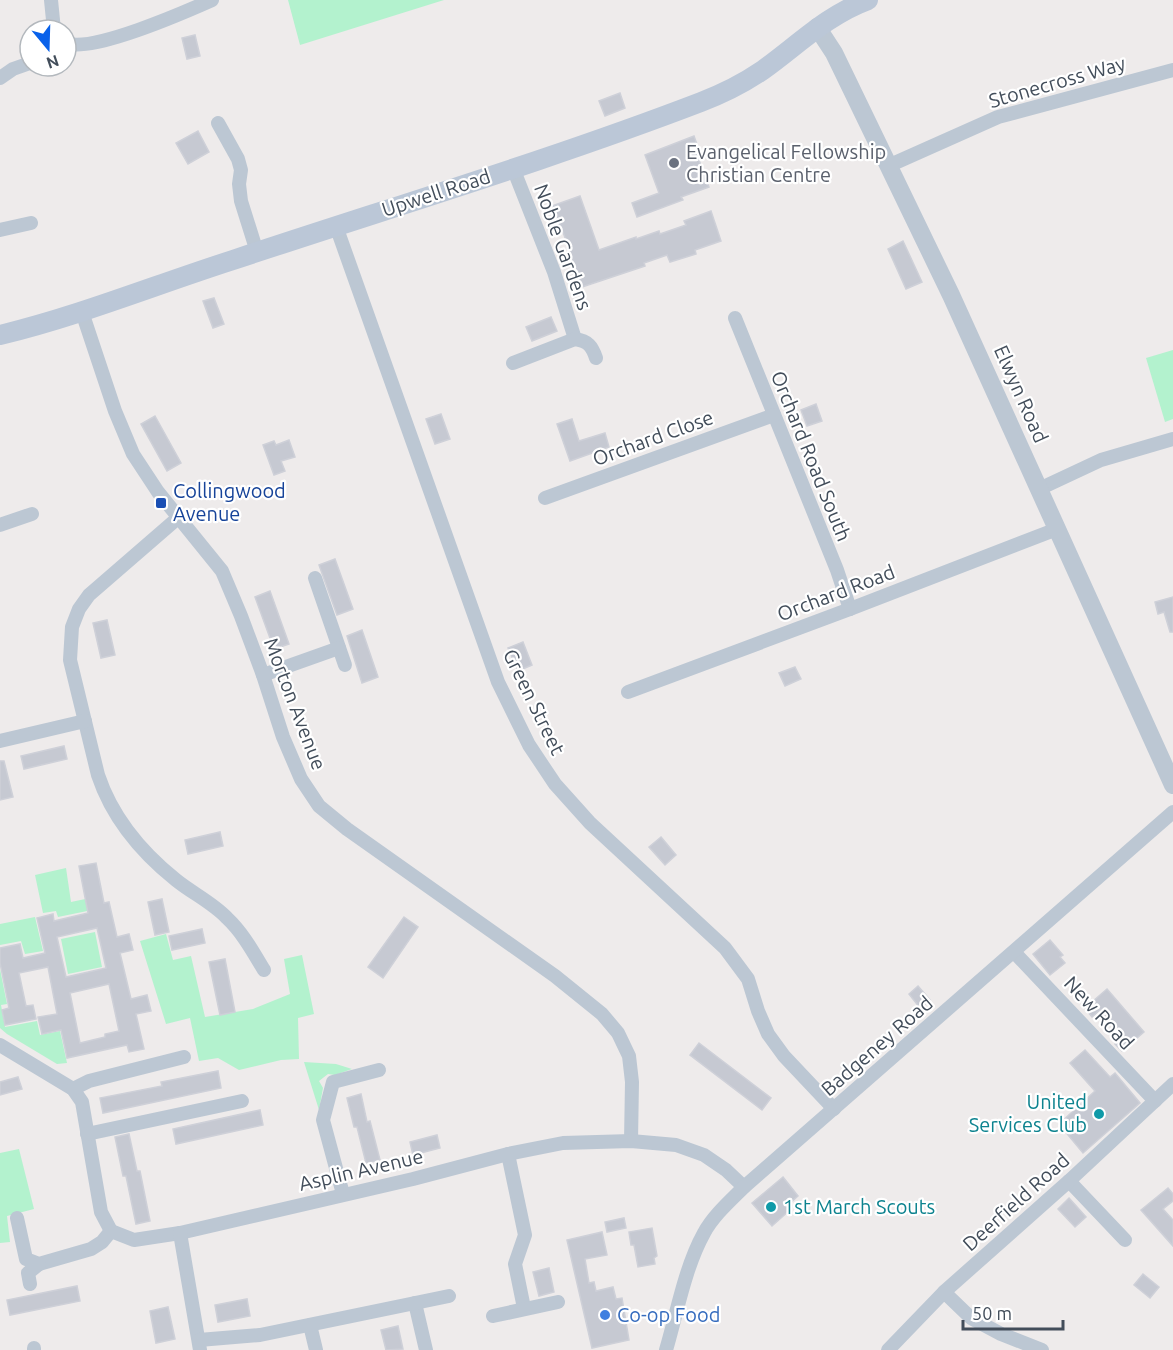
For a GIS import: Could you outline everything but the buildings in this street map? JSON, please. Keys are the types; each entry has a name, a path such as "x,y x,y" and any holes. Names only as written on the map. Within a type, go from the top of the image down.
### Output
{"main road":[{"name":"Upwell Road","path":"0,335 82,312 513,168 720,94 762,71 817,27 856,2"}],"street":[{"path":"51,0 53,18"},
{"path":"78,45 92,44 167,21 212,0"},
{"name":"Elwyn Road","path":"817,27 834,53 951,295 1173,785"},
{"path":"0,78 18,67"},
{"name":"Stonecross Way","path":"888,166 998,117 1024,108 1173,70"},
{"path":"218,123 238,159 241,170 239,184 241,201 257,252"},
{"name":"Noble Gardens","path":"513,168 554,272 575,339"},
{"path":"0,230 31,223"},
{"name":"Green Street","path":"336,226 498,682 529,745 555,784 590,823 725,948 748,978 768,1034 784,1056 834,1109"},
{"name":"Morton Avenue","path":"82,312 115,411 133,454 222,571 263,675 296,769 318,806 555,976 602,1014 618,1033 629,1056 632,1082 631,1142"},
{"name":"Orchard Road South","path":"735,318 837,570 850,609"},
{"name":"Noble Gardens","path":"513,363 575,339 584,340 592,346 596,358"},
{"name":"Orchard Close","path":"545,498 774,415"},
{"path":"1039,489 1101,460 1173,439"},
{"path":"0,525 32,514"},
{"path":"179,517 89,595 79,609 72,627 70,660 102,788 118,817 141,849 175,880 226,917 241,934 264,970"},
{"name":"Orchard Road","path":"628,692 1057,528"},
{"path":"315,578 345,665"},
{"path":"263,675 339,648"},
{"path":"0,741 85,721"},
{"name":"Badgeney Road","path":"666,1350 691,1265 704,1233 723,1208 744,1187 1173,812"},
{"name":"New Road","path":"1014,952 1155,1101"},
{"path":"0,1045 73,1089 82,1101 101,1212 111,1231 91,1250 39,1264 28,1273 30,1284"},
{"path":"73,1089 89,1081 184,1057"},
{"path":"343,1194 322,1120 333,1082 379,1070"},
{"name":"Deerfield Road","path":"888,1350 944,1292 1069,1181 1173,1084"},
{"path":"87,1134 242,1101"},
{"name":"Asplin Avenue","path":"111,1231 134,1240 180,1233 562,1143 631,1142 676,1145 704,1155 726,1170 744,1187"},
{"path":"508,1154 525,1235 515,1264 524,1308"},
{"path":"1069,1181 1125,1240"},
{"path":"17,1218 26,1259 39,1264"},
{"path":"180,1233 200,1345 449,1296"},
{"path":"944,1292 971,1318 1001,1334 1042,1350"},
{"path":"493,1316 558,1302"},
{"path":"415,1303 426,1350"},
{"path":"310,1324 316,1350"}],"green space":[{"path":"288,0 444,0 300,45"},
{"path":"1173,350 1173,419 1165,422 1146,358"},
{"path":"66,868 71,902 90,898 92,910 58,917 56,911 43,913 35,875"},
{"path":"35,917 43,951 25,954 21,941 0,945 0,924"},
{"path":"95,932 102,967 68,974 61,939"},
{"path":"166,934 173,960 191,956 205,1017 253,1009 290,994 284,959 302,955 314,1014 298,1018 299,1059 281,1060 239,1070 218,1058 199,1061 190,1018 166,1024 140,941"},
{"path":"0,969 7,1004 1,1005 5,1027 37,1021 40,1035 60,1031 67,1063 57,1064 0,1028"},
{"path":"304,1062 336,1064 352,1069 335,1075 328,1074 319,1081 323,1088 319,1110"},
{"path":"19,1149 34,1209 7,1216 10,1242 0,1243 0,1153"}],"place":[{"name":"Evangelical Fellowship Christian Centre","path":"674,163"},
{"name":"Collingwood Avenue","path":"161,503"},
{"name":"United Services Club","path":"1099,1114"},
{"name":"1st March Scouts","path":"771,1207"},
{"name":"Co-op Food","path":"605,1315"}]}
